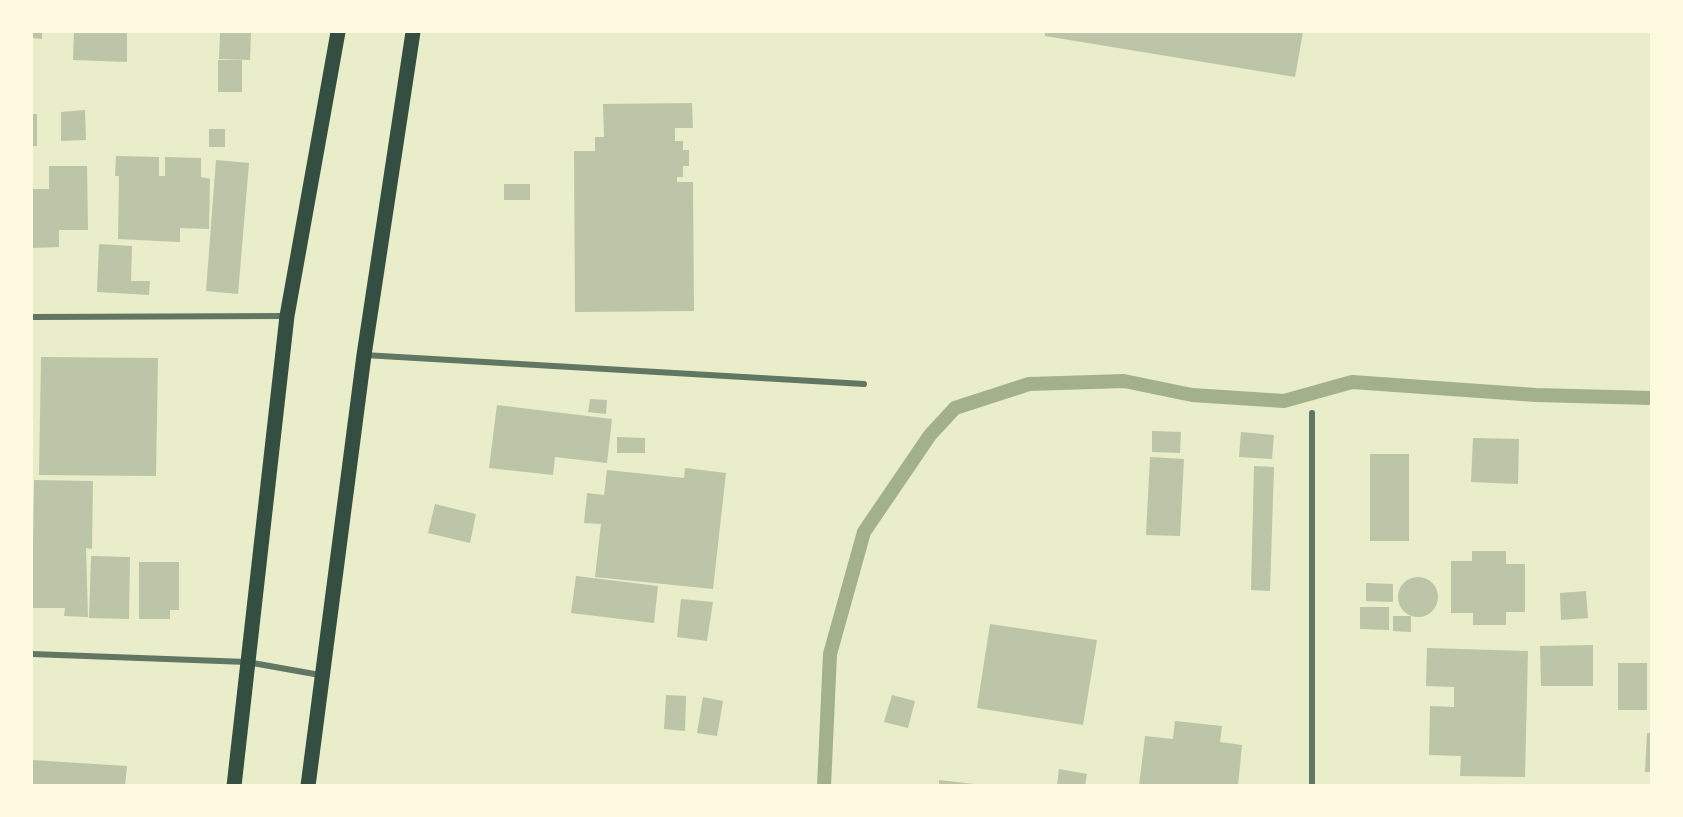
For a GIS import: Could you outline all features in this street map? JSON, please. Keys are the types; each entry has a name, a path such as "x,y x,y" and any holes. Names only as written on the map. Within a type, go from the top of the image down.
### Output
{"main road":[{"path":"234,786 287,316 338,32"},
{"path":"308,786 320,675 364,355 413,32"}],"street":[{"path":"32,317 287,316"},
{"path":"364,355 864,384"},
{"path":"1312,413 1312,786"},
{"path":"32,654 247,662 320,675"}],"building":[{"path":"32,32 42,32 42,39 32,38"},
{"path":"74,32 127,32 127,62 73,60"},
{"path":"220,32 251,32 250,60 219,59"},
{"path":"1045,32 1303,32 1295,77 1045,36"},
{"path":"218,60 242,60 242,92 218,92"},
{"path":"692,103 693,128 675,128 675,141 683,141 683,150 689,150 689,166 683,166 683,177 677,177 677,182 693,182 694,311 575,312 574,151 595,151 595,137 604,137 603,104"},
{"path":"85,110 86,140 61,141 61,112"},
{"path":"32,114 37,114 37,146 32,146"},
{"path":"209,129 225,129 225,147 209,147"},
{"path":"116,156 159,157 159,176 165,176 165,157 201,158 201,177 210,179 209,229 180,228 180,242 118,239 119,176 115,176"},
{"path":"216,160 249,163 238,294 206,291"},
{"path":"49,166 87,166 88,230 59,230 59,247 32,248 32,189 49,189"},
{"path":"504,184 530,184 530,200 504,200"},
{"path":"99,244 132,246 131,281 150,281 149,295 97,292"},
{"path":"41,357 158,358 156,476 39,475"},
{"path":"590,399 607,400 606,414 588,412"},
{"path":"497,405 612,419 607,463 555,457 553,475 489,468"},
{"path":"1152,431 1181,432 1180,453 1152,452"},
{"path":"1241,432 1274,435 1272,459 1239,457"},
{"path":"617,437 645,438 645,453 617,453"},
{"path":"1473,438 1519,439 1518,484 1471,482"},
{"path":"1370,454 1409,454 1409,541 1370,541"},
{"path":"1150,457 1184,459 1180,536 1146,535"},
{"path":"1254,466 1274,467 1270,591 1251,590"},
{"path":"685,468 726,473 713,589 595,577 601,524 584,523 587,493 604,495 607,470 684,478"},
{"path":"34,480 93,481 92,549 86,548 88,617 64,616 65,608 32,608"},
{"path":"435,504 476,514 470,543 428,533"},
{"path":"1472,551 1506,551 1506,564 1525,564 1525,612 1506,612 1506,625 1473,625 1473,613 1451,613 1451,561 1472,561"},
{"path":"91,556 130,557 129,619 89,618"},
{"path":"139,562 179,562 179,610 170,610 170,619 139,619"},
{"path":"576,576 658,586 654,623 571,613"},
{"path":"1418,577 1432,583 1438,597 1432,611 1418,617 1404,611 1398,597 1404,583"},
{"path":"1366,583 1393,584 1393,602 1366,601"},
{"path":"1586,591 1588,618 1561,620 1560,593"},
{"path":"681,599 713,602 707,641 677,637"},
{"path":"1360,607 1389,607 1389,630 1360,629"},
{"path":"1393,616 1411,616 1411,632 1393,631"},
{"path":"990,624 1097,640 1083,725 977,708"},
{"path":"1593,645 1593,686 1541,686 1540,646"},
{"path":"1427,648 1528,651 1525,777 1460,776 1461,756 1429,755 1430,706 1454,707 1454,687 1426,686"},
{"path":"1618,663 1647,663 1647,710 1618,710"},
{"path":"666,695 686,696 685,731 664,729"},
{"path":"892,695 915,701 908,728 884,722"},
{"path":"703,697 723,701 717,736 697,733"},
{"path":"1175,721 1222,726 1220,742 1242,745 1238,786 1139,786 1145,736 1173,739"},
{"path":"1647,733 1652,733 1652,772 1645,772"},
{"path":"32,760 127,766 125,786 32,786"},
{"path":"1059,769 1087,774 1085,786 1057,786"},
{"path":"939,780 974,784 974,786 939,786"}],"waterway":[{"path":"824,786 830,654 864,532 930,435 955,408 1029,384 1124,381 1192,395 1284,401 1352,382 1536,395 1652,398"}]}
